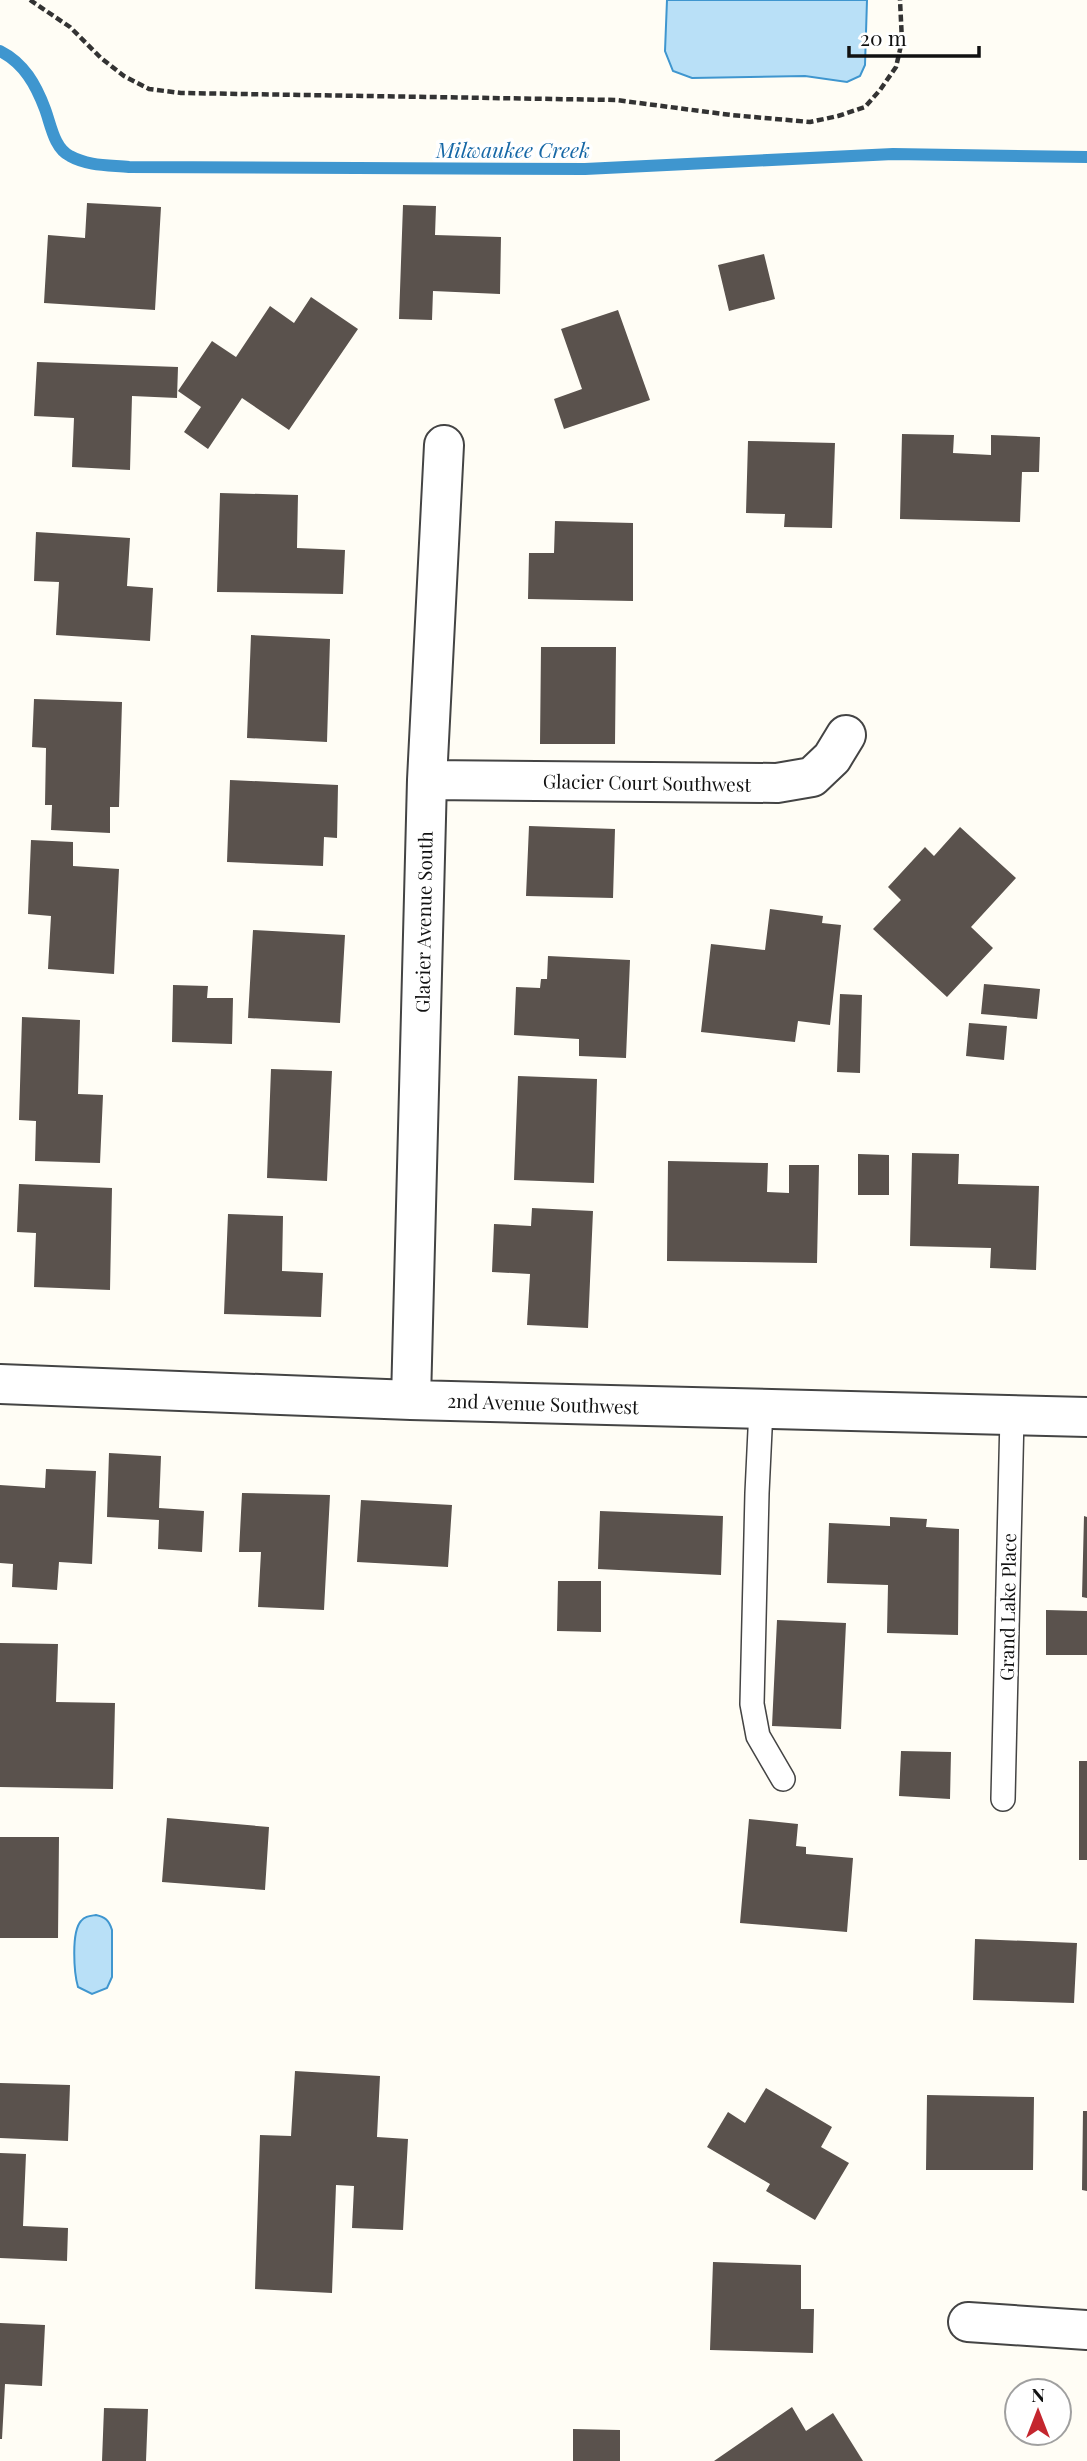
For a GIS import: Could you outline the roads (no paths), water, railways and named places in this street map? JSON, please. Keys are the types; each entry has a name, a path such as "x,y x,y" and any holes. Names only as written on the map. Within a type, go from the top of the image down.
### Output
{"street":[{"name":"Glacier Avenue South","path":"411,1400 427,780 444,445"},
{"name":"Glacier Court Southwest","path":"427,780 777,783 812,777 832,758 846,734"},
{"name":"2nd Avenue Southwest","path":"0,1384 411,1400 1087,1418"},
{"path":"968,2322 1087,2330"}],"lane":[{"path":"761,1409 752,1704 758,1736 783,1779"},
{"name":"Grand Lake Place","path":"1003,1799 1012,1416"}],"water":[{"path":"667,0 867,0 865,65 860,76 847,82 805,76 692,78 673,71 665,51"},
{"path":"96,1915 106,1919 112,1930 112,1977 107,1988 92,1994 78,1987 75,1943 81,1921"}],"waterway":[{"name":"Milwaukee Creek","path":"0,51 16,62 33,83 60,148 84,162 106,165 585,169 893,154 1087,157"}]}
